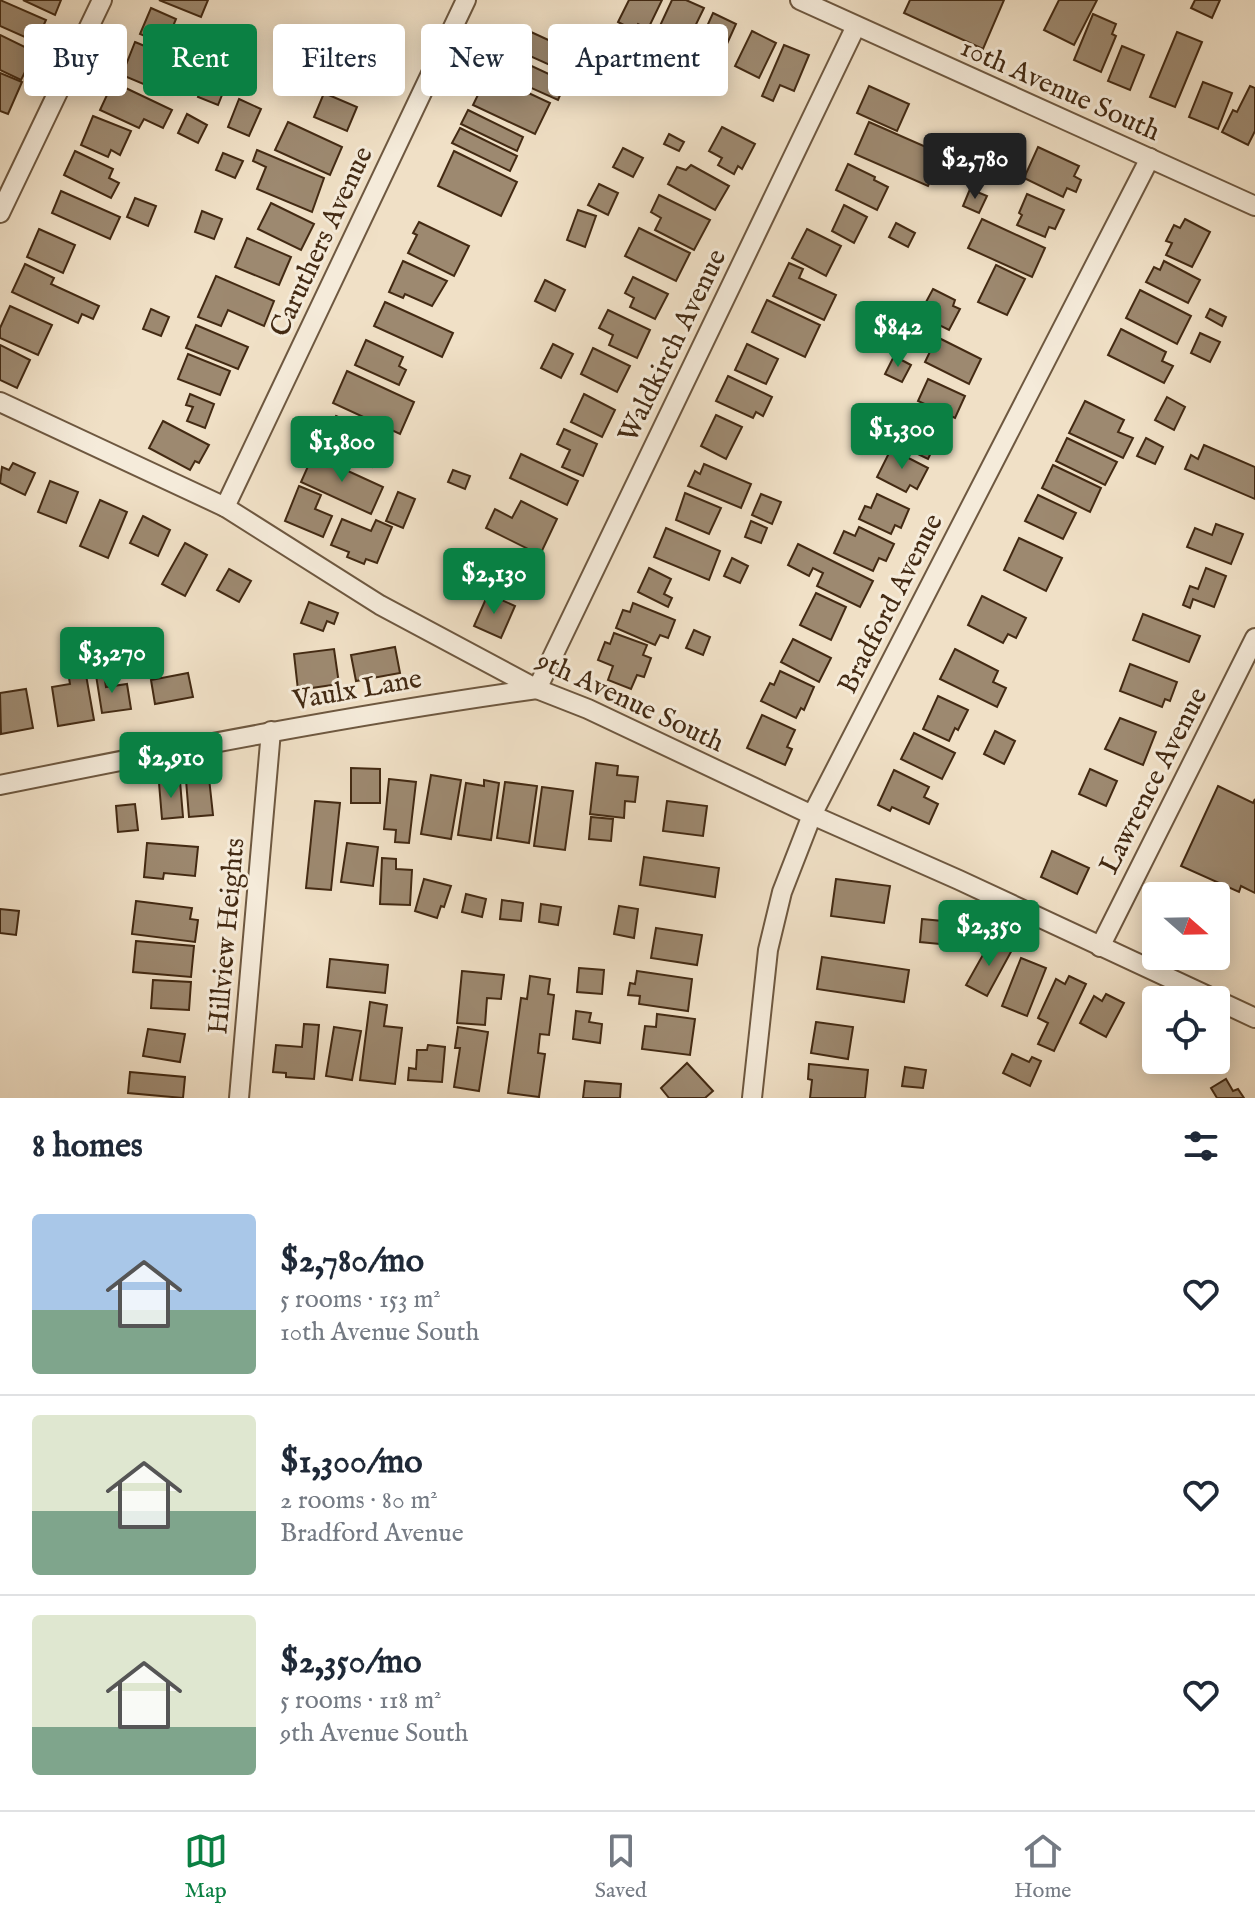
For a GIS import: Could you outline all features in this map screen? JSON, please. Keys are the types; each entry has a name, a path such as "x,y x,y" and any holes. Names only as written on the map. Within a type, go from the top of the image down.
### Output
{"street":[{"path":"0,213 102,0"},
{"name":"Caruthers Avenue","path":"225,507 466,0"},
{"name":"10th Avenue South","path":"800,0 1255,206"},
{"name":"Waldkirch Avenue","path":"537,689 856,26"},
{"name":"Bradford Avenue","path":"752,1098 768,950 782,892 812,815 1150,158"},
{"name":"9th Avenue South","path":"0,402 225,507 380,605 537,689 588,709 1255,1018"},
{"name":"Lawrence Avenue","path":"1100,947 1255,638"},
{"name":"Vaulx Lane","path":"0,785 271,731 426,704 537,689"},
{"name":"Hillview Heights","path":"239,1098 271,731"}],"building":[{"path":"0,0 46,20 44,24 24,24 24,37 0,26"},
{"path":"23,0 61,0 55,15"},
{"path":"159,0 208,0 201,17"},
{"path":"629,0 662,0 650,24 618,22"},
{"path":"672,0 686,0 704,8 696,24 661,24"},
{"path":"910,0 1004,0 983,49 904,13"},
{"path":"1059,0 1097,0 1074,45 1044,30"},
{"path":"1195,0 1220,0 1212,18 1191,8"},
{"path":"151,8 176,19 174,24 144,24"},
{"path":"713,13 736,24 728,42 728,24 708,24"},
{"path":"1093,14 1116,24 1112,34 1116,36 1101,72 1074,60"},
{"path":"752,31 776,43 759,78 735,66"},
{"path":"532,32 548,40 548,64 532,57"},
{"path":"1177,32 1202,42 1175,107 1150,97"},
{"path":"0,35 24,47 24,74 21,80 0,70"},
{"path":"135,42 143,45 143,84 127,77 127,62"},
{"path":"784,45 809,55 794,91 780,85 773,101 762,96"},
{"path":"1122,46 1144,55 1130,90 1108,81"},
{"path":"532,66 548,74 548,96 532,88"},
{"path":"0,73 22,82 8,114 0,111"},
{"path":"1203,82 1232,93 1218,129 1189,117"},
{"path":"869,86 909,104 897,131 857,113"},
{"path":"1250,86 1255,88 1255,131 1248,145 1222,132 1233,110 1237,112"},
{"path":"127,89 172,110 163,128 144,119 139,128 100,110 106,96 127,96"},
{"path":"532,95 550,103 535,134 473,105 477,96"},
{"path":"198,96 222,96 218,105"},
{"path":"323,96 331,96 357,107 347,131 314,117"},
{"path":"239,99 261,109 249,136 228,127"},
{"path":"468,110 523,137 517,151 461,124"},
{"path":"187,114 207,125 198,143 178,133"},
{"path":"93,116 131,131 120,155 111,150 108,157 81,145"},
{"path":"288,122 342,147 330,175 275,150"},
{"path":"869,122 942,154 928,186 855,154"},
{"path":"722,127 755,144 742,169 738,166 734,174 718,165 722,158 709,151"},
{"path":"460,128 517,156 510,171 452,143"},
{"path":"669,134 684,142 679,151 664,144"},
{"path":"1038,147 1079,166 1074,176 1081,180 1076,192 1067,188 1063,197 1024,178"},
{"path":"623,148 643,158 633,177 613,167"},
{"path":"257,150 324,178 312,212 257,189 266,167 253,161"},
{"path":"75,151 113,169 109,178 119,183 111,198 64,175"},
{"path":"454,151 517,182 501,216 438,186"},
{"path":"223,153 243,161 235,178 216,170"},
{"path":"848,164 888,187 877,210 836,190"},
{"path":"691,165 729,186 715,210 668,184 677,167 686,170"},
{"path":"599,184 618,193 608,215 588,205"},
{"path":"970,189 987,196 979,213 963,206"},
{"path":"61,191 120,217 110,239 52,213"},
{"path":"1027,194 1064,210 1055,229 1049,227 1045,237 1017,225"},
{"path":"659,195 710,220 694,250 655,230 661,218 651,212"},
{"path":"135,198 156,206 148,226 127,217"},
{"path":"271,203 314,224 301,250 258,229"},
{"path":"844,205 867,217 854,243 832,231"},
{"path":"578,210 596,216 585,247 567,240"},
{"path":"202,211 222,219 214,239 195,232"},
{"path":"982,219 1045,248 1032,277 968,248"},
{"path":"1185,219 1210,232 1192,267 1166,255 1172,243 1166,241 1174,225 1180,228"},
{"path":"419,222 469,246 454,276 408,253 417,235 413,233"},
{"path":"896,223 915,233 908,247 889,237"},
{"path":"639,228 690,253 676,281 625,256"},
{"path":"39,229 75,245 63,273 27,257"},
{"path":"807,229 841,246 826,276 792,258"},
{"path":"247,238 291,257 279,285 235,267"},
{"path":"403,261 447,281 432,306 405,294 403,298 389,292"},
{"path":"1164,261 1200,280 1188,303 1146,282 1154,267 1160,270"},
{"path":"789,263 803,269 799,278 836,295 824,320 773,296"},
{"path":"25,264 54,278 51,284 99,306 93,319 82,314 78,323 12,292"},
{"path":"996,265 1025,279 1007,315 978,302"},
{"path":"216,276 274,301 264,326 228,310 221,326 198,317"},
{"path":"633,277 668,294 655,319 630,307 634,298 625,293"},
{"path":"545,280 565,290 555,311 535,301"},
{"path":"933,289 955,300 953,306 960,309 949,330 919,315"},
{"path":"1140,290 1191,316 1177,344 1126,318"},
{"path":"767,300 820,325 805,357 752,332"},
{"path":"385,302 453,333 442,357 374,326"},
{"path":"10,306 52,325 38,355 0,338 0,328"},
{"path":"151,309 169,317 161,336 143,329"},
{"path":"1210,309 1226,317 1222,326 1206,317"},
{"path":"608,310 650,330 637,358 609,345 613,335 599,328"},
{"path":"196,325 248,347 238,369 186,348"},
{"path":"1121,329 1166,352 1162,361 1173,366 1164,383 1108,355"},
{"path":"1200,333 1220,342 1210,362 1191,353"},
{"path":"937,337 981,359 969,384 925,362"},
{"path":"366,340 403,357 399,366 406,370 399,385 355,365"},
{"path":"553,344 573,354 561,378 541,368"},
{"path":"747,344 778,359 766,384 735,370"},
{"path":"0,345 30,360 17,388 0,380"},
{"path":"593,348 630,366 617,392 581,374"},
{"path":"188,354 230,371 220,395 178,379"},
{"path":"894,356 911,365 902,382 885,374"},
{"path":"347,371 414,402 400,434 333,403"},
{"path":"728,376 772,397 763,416 756,412 753,418 716,401"},
{"path":"928,379 965,396 955,418 918,401"},
{"path":"190,394 214,404 205,428 187,421 193,407 186,405"},
{"path":"584,394 615,410 602,437 571,422"},
{"path":"1167,397 1185,407 1174,430 1155,420"},
{"path":"1085,401 1124,420 1118,432 1133,438 1123,458 1069,433"},
{"path":"917,410 945,424 928,459 899,445"},
{"path":"716,415 742,427 726,459 701,446"},
{"path":"336,416 377,435 372,445 380,449 372,467 323,445"},
{"path":"163,421 209,445 199,463 195,461 190,470 149,448"},
{"path":"564,429 597,444 583,476 562,467 570,450 557,444"},
{"path":"1067,438 1117,462 1105,485 1056,461"},
{"path":"1146,438 1163,447 1155,464 1137,456"},
{"path":"1204,445 1255,467 1255,499 1185,469 1191,455 1198,459"},
{"path":"891,449 928,468 917,489 910,485 906,492 877,477"},
{"path":"521,454 578,481 567,505 510,478"},
{"path":"313,455 383,487 371,514 301,482"},
{"path":"13,463 35,473 25,495 0,483 2,467 9,470"},
{"path":"704,464 751,484 741,508 688,486 695,471 700,474"},
{"path":"1053,465 1101,488 1090,512 1042,488"},
{"path":"453,470 470,476 465,489 448,482"},
{"path":"50,481 78,492 66,523 38,512"},
{"path":"299,486 321,495 315,509 332,516 323,537 285,521"},
{"path":"398,492 415,499 403,528 386,521"},
{"path":"685,493 721,508 709,534 676,520"},
{"path":"761,494 781,502 772,524 752,515"},
{"path":"877,494 909,509 901,528 895,525 891,534 859,519 865,506 871,508"},
{"path":"1038,495 1076,513 1063,539 1025,521"},
{"path":"100,500 127,512 108,558 80,546"},
{"path":"521,501 557,519 540,555 486,528 495,509 512,518"},
{"path":"143,516 170,530 158,556 130,543"},
{"path":"342,519 371,531 376,520 392,527 377,563 366,559 364,564 347,557 349,552 331,545"},
{"path":"751,521 767,528 761,543 745,537"},
{"path":"1216,524 1243,534 1231,564 1187,547 1195,528 1212,535"},
{"path":"859,527 894,544 886,561 879,558 873,571 834,553 844,531 855,536"},
{"path":"666,528 720,551 709,580 654,557"},
{"path":"1019,538 1062,558 1046,591 1004,570"},
{"path":"185,543 207,555 185,596 162,584"},
{"path":"798,544 873,581 860,607 817,586 823,573 813,568 809,576 788,565"},
{"path":"516,558 534,567 519,599 501,591"},
{"path":"732,558 748,566 740,583 724,576"},
{"path":"649,568 671,579 664,594 672,598 668,607 638,592"},
{"path":"1206,568 1226,576 1214,607 1193,599 1190,608 1183,605 1190,586 1198,589"},
{"path":"229,569 251,581 239,602 217,590"},
{"path":"816,593 846,607 831,640 800,625"},
{"path":"488,594 515,606 501,638 474,626"},
{"path":"982,596 1026,618 1016,638 1008,634 1003,643 968,625"},
{"path":"309,602 338,613 334,624 327,621 323,631 301,623"},
{"path":"633,603 675,620 668,638 660,635 655,645 616,628 623,610 630,612"},
{"path":"1143,614 1200,636 1189,662 1133,640"},
{"path":"694,630 710,637 703,655 686,648"},
{"path":"614,633 647,645 643,655 651,658 644,677 637,675 631,689 608,680 613,666 598,660 605,642 610,644"},
{"path":"793,639 831,658 819,682 781,662"},
{"path":"395,647 400,673 356,681 351,655"},
{"path":"334,649 339,684 298,690 294,654"},
{"path":"955,649 998,671 993,682 1006,688 997,707 940,679"},
{"path":"1130,664 1177,682 1170,701 1165,699 1162,707 1120,691"},
{"path":"103,667 106,687 127,684 131,709 102,713 95,669"},
{"path":"780,671 814,687 804,710 801,708 796,718 761,701 770,683 774,685"},
{"path":"188,673 193,697 155,704 151,680"},
{"path":"86,675 94,720 58,726 52,687 70,684 69,678"},
{"path":"26,689 33,728 1,734 0,693"},
{"path":"938,696 968,710 949,741 923,729"},
{"path":"762,715 795,730 787,747 792,749 785,765 747,748"},
{"path":"1120,718 1156,732 1143,765 1105,749"},
{"path":"995,731 1015,741 1004,764 984,754"},
{"path":"914,733 955,753 942,779 901,759"},
{"path":"596,763 618,766 617,775 638,777 635,802 625,801 624,818 590,814"},
{"path":"351,768 380,769 380,803 351,803"},
{"path":"1090,769 1117,781 1106,806 1079,794"},
{"path":"894,770 929,787 924,797 938,804 929,824 892,807 890,811 878,805"},
{"path":"431,775 461,780 451,839 421,834"},
{"path":"209,778 213,815 189,817 186,780"},
{"path":"389,779 416,782 409,843 395,842 396,830 384,829"},
{"path":"484,780 499,783 491,840 458,835 466,783 484,786"},
{"path":"180,781 183,817 162,819 159,783"},
{"path":"505,782 537,786 529,843 497,838"},
{"path":"1218,786 1253,803 1255,799 1255,893 1241,886 1239,892 1230,888 1230,882 1217,882 1181,866"},
{"path":"542,787 573,791 565,850 534,846"},
{"path":"315,801 340,803 331,890 306,888"},
{"path":"667,801 707,806 703,836 663,831"},
{"path":"135,804 138,830 118,832 116,806"},
{"path":"591,817 613,819 611,841 589,839"},
{"path":"147,843 198,847 195,876 164,873 163,879 144,877"},
{"path":"347,843 378,847 373,886 341,882"},
{"path":"1052,851 1089,868 1077,894 1041,877"},
{"path":"644,857 719,868 715,897 640,885"},
{"path":"382,858 396,859 396,869 412,870 410,905 380,904"},
{"path":"424,879 451,886 437,918 415,911"},
{"path":"836,879 890,886 884,923 831,916"},
{"path":"466,894 486,899 482,917 462,912"},
{"path":"502,900 523,903 521,921 500,919"},
{"path":"136,901 192,908 190,919 198,920 195,942 132,934"},
{"path":"541,904 561,907 558,925 539,922"},
{"path":"619,906 638,909 634,938 614,934"},
{"path":"0,909 19,911 16,935 0,933"},
{"path":"922,919 953,922 950,945 920,942"},
{"path":"656,928 702,935 697,965 651,958"},
{"path":"136,941 194,946 191,977 133,972"},
{"path":"997,942 1012,950 987,996 966,985 989,944 995,947"},
{"path":"822,957 909,970 904,1002 817,989"},
{"path":"1021,958 1046,968 1027,1016 1002,1006"},
{"path":"330,959 388,965 385,993 327,987"},
{"path":"579,968 604,970 602,994 577,992"},
{"path":"462,971 504,975 501,999 487,998 485,1025 457,1023"},
{"path":"637,971 692,979 688,1011 639,1004 640,996 628,995 630,983 635,984"},
{"path":"530,976 550,979 548,994 554,995 549,1035 540,1034 538,1053 545,1054 539,1097 508,1093 521,998 527,999"},
{"path":"1069,976 1086,984 1054,1051 1038,1044 1048,1023 1038,1018 1056,979 1065,984"},
{"path":"153,980 191,982 189,1010 151,1008"},
{"path":"1106,994 1124,1003 1106,1037 1080,1023 1094,996 1102,1001"},
{"path":"370,1002 387,1005 384,1026 402,1028 395,1084 360,1080"},
{"path":"576,1011 591,1013 589,1022 602,1024 600,1043 573,1039"},
{"path":"657,1014 695,1019 690,1055 642,1049 645,1026 656,1027"},
{"path":"816,1022 853,1027 848,1059 811,1053"},
{"path":"304,1024 319,1025 314,1079 286,1077 286,1073 273,1072 276,1045 302,1047"},
{"path":"334,1027 361,1031 352,1080 326,1076"},
{"path":"458,1027 488,1032 479,1091 454,1087 460,1048 455,1048"},
{"path":"148,1029 185,1034 180,1062 143,1056"},
{"path":"428,1045 445,1047 442,1082 408,1080 409,1068 416,1069 417,1050 427,1050"},
{"path":"1012,1054 1029,1062 1032,1057 1041,1061 1030,1086 1003,1073"},
{"path":"687,1063 713,1091 705,1098 669,1098 661,1088"},
{"path":"809,1064 868,1070 865,1098 810,1098 812,1080 808,1079"},
{"path":"905,1067 926,1070 923,1088 902,1086"},
{"path":"130,1072 185,1077 183,1098 128,1093"},
{"path":"1226,1079 1233,1091 1238,1089 1244,1098 1217,1098 1211,1088"},
{"path":"585,1081 621,1084 620,1098 583,1098"}]}
